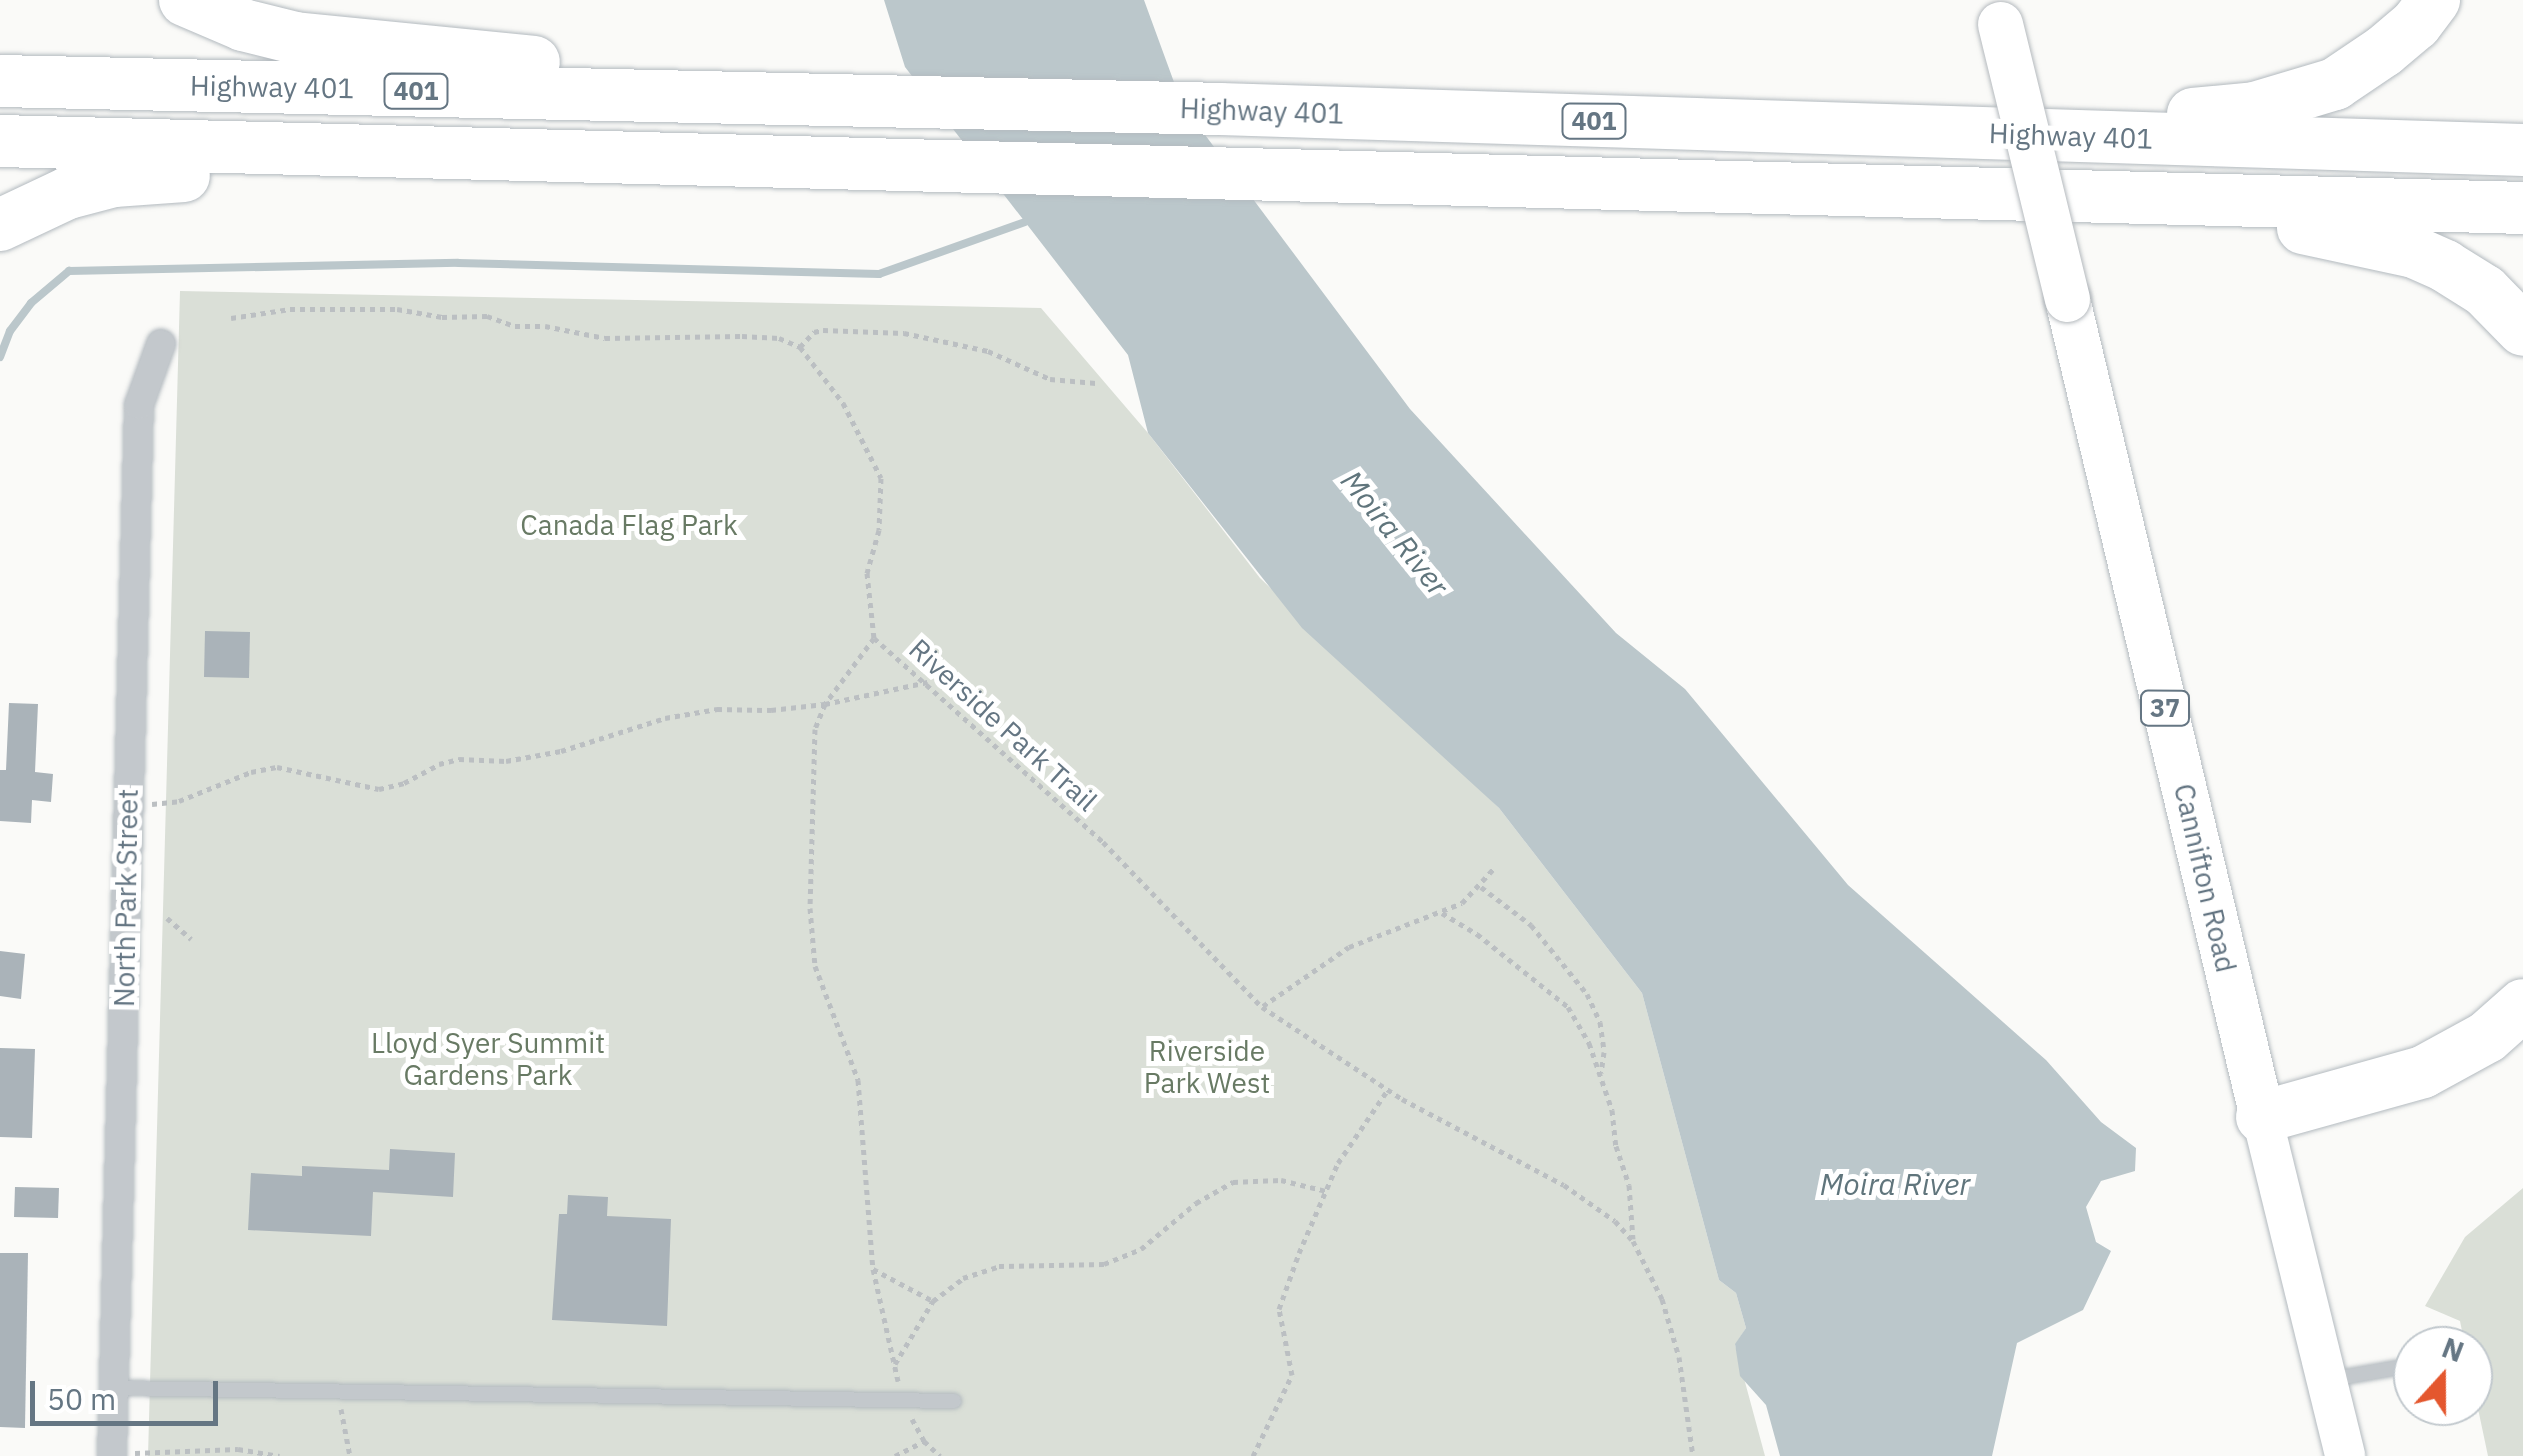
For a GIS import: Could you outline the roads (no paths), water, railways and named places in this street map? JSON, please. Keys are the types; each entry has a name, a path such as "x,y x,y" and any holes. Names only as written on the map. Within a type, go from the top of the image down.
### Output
{"highway":[{"path":"185,0 242,25 295,38 595,68 846,101"},
{"path":"1967,132 2255,108 2286,102 2335,84 2384,51 2416,24 2434,0"},
{"name":"Highway 401","path":"0,81 1220,110 2523,150"},
{"path":"0,141 598,160 2523,208"},
{"path":"0,225 68,193 114,181 598,160"},
{"path":"1918,192 2273,223 2370,240 2445,266 2485,291 2523,330"},
{"path":"2262,1117 2423,1072 2487,1037 2523,1005"}],"main road":[{"name":"Cannifton Road","path":"1997,12 2345,1456"}],"street":[{"name":"North Park Street","path":"112,1455 140,405 161,344"}],"lane":[{"path":"2326,1380 2393,1368"},
{"path":"114,1388 954,1402"}],"water":[{"name":"Moira River","path":"884,0 1144,0 1182,104 1410,409 1616,633 1685,689 1848,885 2046,1060 2101,1122 2136,1148 2135,1171 2101,1181 2086,1207 2096,1242 2111,1251 2083,1310 2017,1343 1992,1456 1780,1456 1766,1405 1740,1376 1735,1344 1746,1328 1736,1293 1719,1280 1642,993 1499,808 1302,628 1148,433 1128,355 905,67"}],"waterway":[{"path":"0,357 10,331 31,303 69,271 458,263 879,274 1025,222"}],"park label":[{"name":"Canada Flag Park","path":"629,525"},
{"name":"Lloyd Syer Summit Gardens Park","path":"488,1059"},
{"name":"Riverside Park West","path":"1207,1067"}]}
